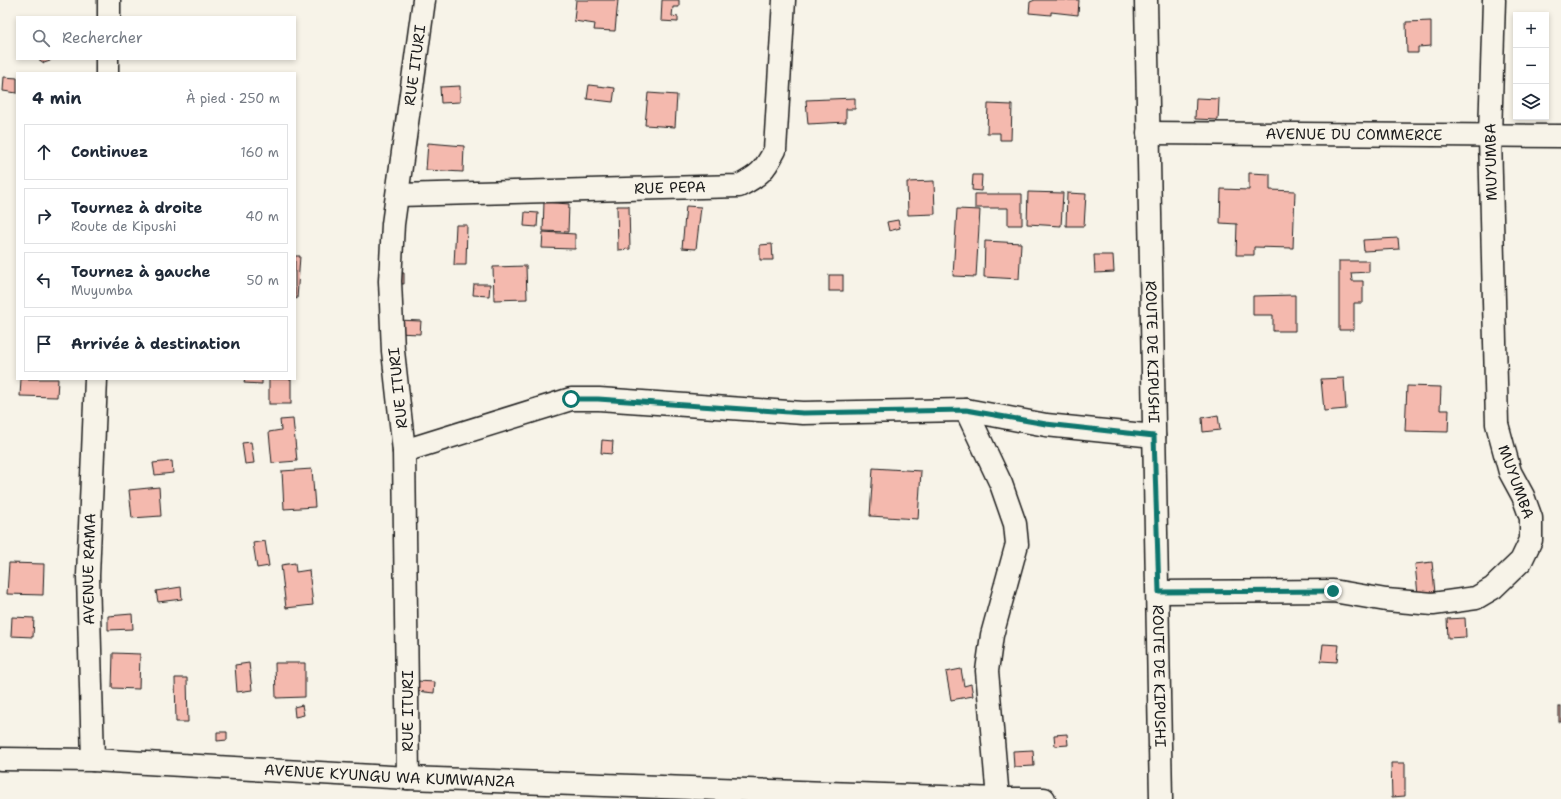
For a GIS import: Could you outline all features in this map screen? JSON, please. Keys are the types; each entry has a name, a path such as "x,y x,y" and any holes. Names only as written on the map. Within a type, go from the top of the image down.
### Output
{"street":[{"path":"109,16 110,0"},
{"name":"RUE ITURI","path":"408,778 404,451 393,351 390,281 393,224 424,0"},
{"name":"RUE PEPA","path":"398,195 739,186 756,177 767,167 775,150 784,0"},
{"name":"ROUTE DE KIPUSHI","path":"1146,0 1154,436 1159,592 1161,799"},
{"name":"MUYUMBA","path":"1159,592 1333,591 1386,600 1433,604 1476,598 1493,588 1521,561 1531,540 1532,518 1523,496 1510,472 1497,424 1490,136 1494,0"},
{"path":"107,60 107,72"},
{"name":"AVENUE DU COMMERCE","path":"1148,133 1561,136"},
{"name":"AVENUE RAMA","path":"93,760 88,576 96,380"},
{"path":"404,451 571,399 598,399 803,413 966,410 1046,424 1154,436"},
{"path":"966,410 1000,484 1015,524 1017,544 992,635 987,671 998,799"},
{"name":"AVENUE KYUNGU WA KUMWANZA","path":"0,759 93,760 408,778 998,799 1044,799"}],"building":[{"path":"576,0 618,0 615,31 594,30 595,24 574,21"},
{"path":"662,0 679,0 679,7 673,7 672,16 678,17 678,22 661,21"},
{"path":"1035,0 1079,0 1078,15 1051,12 1051,15 1029,13 1030,2"},
{"path":"1431,21 1431,46 1418,47 1418,53 1407,53 1406,22"},
{"path":"40,60 50,60 50,61 44,63"},
{"path":"4,77 16,78 16,93 3,91"},
{"path":"589,85 615,88 613,102 587,99"},
{"path":"460,86 460,102 441,103 440,87"},
{"path":"648,93 677,95 675,127 645,125"},
{"path":"855,98 855,109 846,109 846,122 808,124 806,100"},
{"path":"1196,98 1219,99 1218,120 1195,119"},
{"path":"988,104 1012,105 1011,140 1000,140 1000,133 987,133"},
{"path":"428,143 464,146 463,172 426,170"},
{"path":"1249,173 1270,174 1270,190 1295,191 1293,248 1254,247 1254,255 1236,255 1237,224 1220,223 1221,189 1249,190"},
{"path":"973,175 982,175 981,191 972,190"},
{"path":"934,181 935,214 908,215 907,182"},
{"path":"1028,192 1063,193 1061,226 1027,224"},
{"path":"1067,193 1086,194 1084,226 1066,226"},
{"path":"975,194 1022,194 1022,225 1008,225 1008,208 975,208"},
{"path":"544,202 569,204 568,232 543,231"},
{"path":"617,206 629,206 630,249 618,250"},
{"path":"686,206 701,207 696,249 682,248"},
{"path":"957,209 980,210 976,277 953,276"},
{"path":"525,212 538,213 537,227 524,226"},
{"path":"898,220 900,228 889,231 887,222"},
{"path":"456,225 467,225 466,265 454,265"},
{"path":"543,232 575,234 575,249 542,248"},
{"path":"1398,238 1399,249 1364,251 1363,240"},
{"path":"985,241 1021,243 1019,279 984,277"},
{"path":"772,244 773,260 760,260 760,245"},
{"path":"1094,255 1113,255 1114,272 1095,273"},
{"path":"296,256 300,256 297,299"},
{"path":"1339,261 1369,261 1369,272 1351,273 1352,281 1363,281 1363,303 1354,303 1354,330 1339,330"},
{"path":"526,266 527,299 494,300 493,267"},
{"path":"393,272 404,273 404,284 393,283"},
{"path":"829,275 843,275 843,291 829,291"},
{"path":"474,284 490,284 489,296 473,295"},
{"path":"1295,295 1295,331 1273,331 1273,315 1253,315 1253,296"},
{"path":"396,320 421,321 420,334 396,333"},
{"path":"1344,378 1346,409 1324,411 1321,379"},
{"path":"21,380 58,380 57,397 20,396"},
{"path":"245,380 262,380 262,384 244,383"},
{"path":"269,380 291,380 291,404 269,404"},
{"path":"1407,386 1441,387 1440,410 1449,410 1448,432 1405,431"},
{"path":"1218,415 1220,430 1203,432 1202,418"},
{"path":"293,419 297,461 272,463 269,432 281,430 280,420"},
{"path":"602,440 613,441 612,454 601,453"},
{"path":"251,442 254,463 245,464 242,443"},
{"path":"172,461 173,473 155,475 153,463"},
{"path":"873,468 921,471 918,519 870,516"},
{"path":"312,469 315,507 284,509 282,471"},
{"path":"159,487 161,516 132,518 129,490"},
{"path":"265,541 269,566 257,568 253,543"},
{"path":"1432,562 1435,593 1418,595 1415,564"},
{"path":"9,563 44,564 43,595 7,594"},
{"path":"295,563 296,572 309,570 313,605 286,608 281,565"},
{"path":"181,587 182,599 158,602 156,591"},
{"path":"132,614 133,629 108,630 108,616"},
{"path":"12,617 34,618 33,637 11,636"},
{"path":"1465,618 1466,637 1448,638 1447,619"},
{"path":"1323,644 1339,645 1337,662 1321,661"},
{"path":"113,653 140,654 139,689 112,688"},
{"path":"249,663 252,690 237,692 235,665"},
{"path":"275,663 305,663 305,697 276,698"},
{"path":"961,669 964,686 971,684 973,696 951,700 946,672"},
{"path":"175,678 187,678 188,722 176,722"},
{"path":"417,681 435,682 434,693 416,691"},
{"path":"302,705 304,715 295,717 294,707"},
{"path":"1559,707 1561,707 1561,722 1559,722"},
{"path":"217,732 227,732 227,740 217,741"},
{"path":"1067,734 1068,745 1055,746 1054,735"},
{"path":"1033,750 1034,766 1014,767 1013,751"},
{"path":"1391,763 1405,763 1405,796 1392,797"}],"route":[{"path":"571,399 598,399 803,413 966,410 1046,424 1154,436 1159,592 1333,591"}]}
